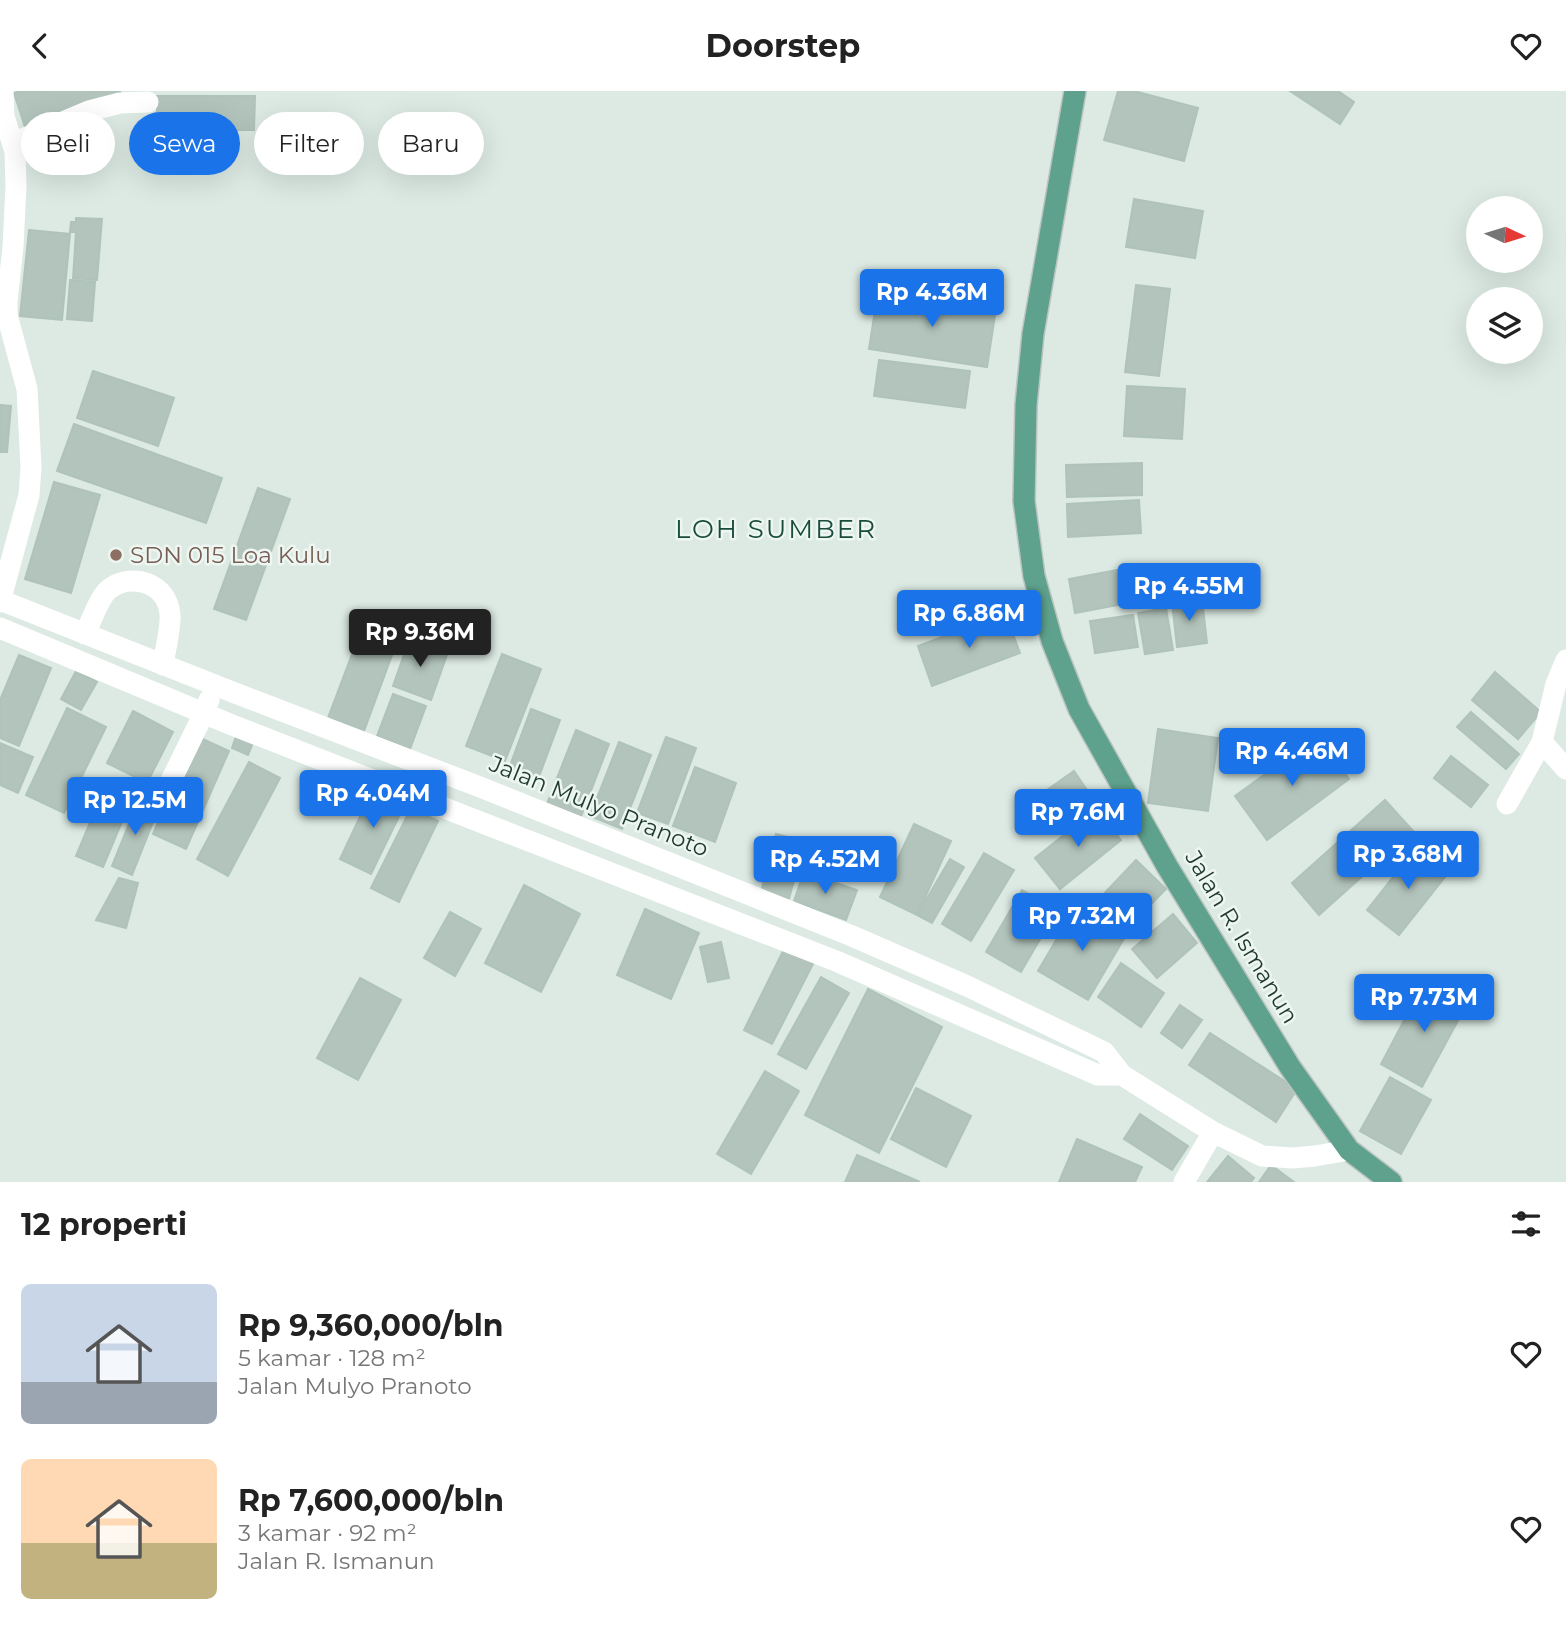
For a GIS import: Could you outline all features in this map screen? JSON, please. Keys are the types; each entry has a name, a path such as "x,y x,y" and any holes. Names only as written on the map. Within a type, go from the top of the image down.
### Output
{"main road":[{"name":"Jalan R. Ismanun","path":"1075,91 1034,334 1026,405 1024,501 1034,576 1052,641 1079,709 1181,889 1290,1067 1349,1150"},
{"path":"1349,1150 1391,1182"}],"street":[{"path":"0,600 29,495 32,467 27,389 7,315 16,186 15,152 4,116 3,91"},
{"path":"13,143 89,111 120,103 148,102"},
{"path":"85,634 105,592 118,584 137,581 153,586 161,591 165,598 170,616 163,665"},
{"name":"Jalan Mulyo Pranoto","path":"0,600 480,787 852,936 967,986 1104,1052 1122,1075 1213,1132 1262,1156 1304,1157 1349,1150"},
{"name":"Jalan Mulyo Pranoto","path":"0,628 204,713 836,961 1098,1075 1122,1075"},
{"path":"1507,804 1542,742 1556,684 1566,660"},
{"path":"161,801 204,713 214,685"},
{"path":"1542,742 1566,769"},
{"path":"1184,1182 1213,1132"}],"building":[{"path":"120,91 121,96 71,112 21,112 21,115 14,93"},
{"path":"1118,91 1134,91 1198,108 1184,161 1104,140"},
{"path":"1290,91 1338,91 1354,102 1340,124"},
{"path":"157,96 255,96 254,130 240,130 240,112 157,112"},
{"path":"1134,199 1203,211 1195,258 1126,247"},
{"path":"76,218 102,219 97,280 73,278 76,232 70,232 71,222 76,222"},
{"path":"29,230 70,234 62,320 20,316"},
{"path":"70,280 95,282 92,321 67,319"},
{"path":"1136,285 1170,289 1159,376 1125,372"},
{"path":"878,291 996,309 987,367 869,349"},
{"path":"879,360 970,371 965,408 874,396"},
{"path":"93,371 174,398 158,446 77,418"},
{"path":"1127,386 1185,389 1182,439 1124,436"},
{"path":"0,405 11,406 7,452 0,452"},
{"path":"74,424 222,478 206,523 57,471"},
{"path":"1142,463 1142,495 1067,497 1066,465"},
{"path":"54,482 100,495 71,593 25,579"},
{"path":"258,488 290,499 246,620 214,609"},
{"path":"1139,500 1141,533 1068,537 1067,504"},
{"path":"1149,564 1155,598 1075,613 1069,579"},
{"path":"1202,599 1207,643 1177,647 1172,602"},
{"path":"1166,608 1173,650 1145,654 1138,613"},
{"path":"1005,613 1020,653 932,686 918,646"},
{"path":"1133,615 1138,647 1095,653 1090,621"},
{"path":"360,633 395,647 364,731 328,718"},
{"path":"410,638 448,652 431,700 393,686"},
{"path":"502,654 541,669 505,761 466,746"},
{"path":"19,655 51,668 19,746 0,738 0,700"},
{"path":"76,671 97,682 81,710 61,699"},
{"path":"1495,672 1541,712 1518,739 1472,700"},
{"path":"393,694 426,706 410,749 377,736"},
{"path":"67,708 106,727 64,813 26,795"},
{"path":"531,709 560,720 537,782 508,771"},
{"path":"133,711 173,732 147,783 107,763"},
{"path":"1471,712 1519,754 1506,769 1457,727"},
{"path":"239,728 256,735 248,755 232,748"},
{"path":"1158,729 1218,738 1208,811 1148,803"},
{"path":"576,730 609,744 580,819 546,806"},
{"path":"196,736 229,751 186,849 153,834"},
{"path":"1318,736 1349,779 1267,840 1235,796"},
{"path":"666,737 696,748 668,824 637,813"},
{"path":"619,742 651,755 622,829 590,816"},
{"path":"0,743 33,757 18,793 0,785"},
{"path":"1451,756 1488,785 1471,807 1434,778"},
{"path":"249,762 280,778 228,876 197,859"},
{"path":"695,767 736,783 715,842 673,826"},
{"path":"1074,771 1096,803 1068,822 1047,790"},
{"path":"374,787 406,802 371,874 340,859"},
{"path":"102,794 129,805 103,867 76,856"},
{"path":"139,799 159,807 132,875 112,866"},
{"path":"1385,800 1413,831 1319,915 1292,883"},
{"path":"411,808 438,821 399,902 371,888"},
{"path":"1097,809 1121,840 1060,889 1035,858"},
{"path":"914,824 951,841 917,915 880,897"},
{"path":"776,834 804,841 789,899 761,892"},
{"path":"1417,847 1449,872 1399,935 1367,910"},
{"path":"984,853 1014,870 971,941 942,924"},
{"path":"950,859 964,867 932,923 917,915"},
{"path":"1136,860 1166,889 1128,928 1099,899"},
{"path":"804,872 857,890 846,920 794,901"},
{"path":"119,878 138,883 126,928 96,920"},
{"path":"524,885 580,914 541,992 485,963"},
{"path":"1022,890 1057,910 1021,972 986,952"},
{"path":"1076,906 1126,935 1088,1000 1038,971"},
{"path":"645,909 699,933 671,999 617,975"},
{"path":"450,912 481,929 455,976 424,958"},
{"path":"1173,914 1197,943 1157,978 1132,949"},
{"path":"721,942 729,978 708,982 700,947"},
{"path":"785,947 814,962 772,1044 744,1030"},
{"path":"1121,963 1164,993 1141,1027 1098,997"},
{"path":"821,977 849,993 806,1069 778,1054"},
{"path":"360,978 401,1000 358,1080 317,1058"},
{"path":"1425,981 1467,1004 1422,1087 1381,1064"},
{"path":"868,989 942,1027 879,1153 805,1115"},
{"path":"1180,1005 1202,1020 1182,1048 1161,1033"},
{"path":"1210,1033 1297,1089 1276,1122 1189,1065"},
{"path":"765,1071 799,1091 751,1174 717,1154"},
{"path":"1390,1077 1431,1100 1401,1154 1360,1131"},
{"path":"916,1088 971,1116 946,1167 891,1139"},
{"path":"1140,1114 1188,1146 1172,1170 1124,1139"},
{"path":"1077,1139 1142,1167 1135,1182 1059,1182"},
{"path":"857,1155 920,1182 845,1182"},
{"path":"1228,1156 1254,1178 1251,1182 1207,1182"},
{"path":"1271,1165 1294,1182 1259,1182"}],"place":[{"name":"SDN 015 Loa Kulu","path":"116,555"}],"district":[{"name":"LOH SUMBER","path":"776,529"}]}
